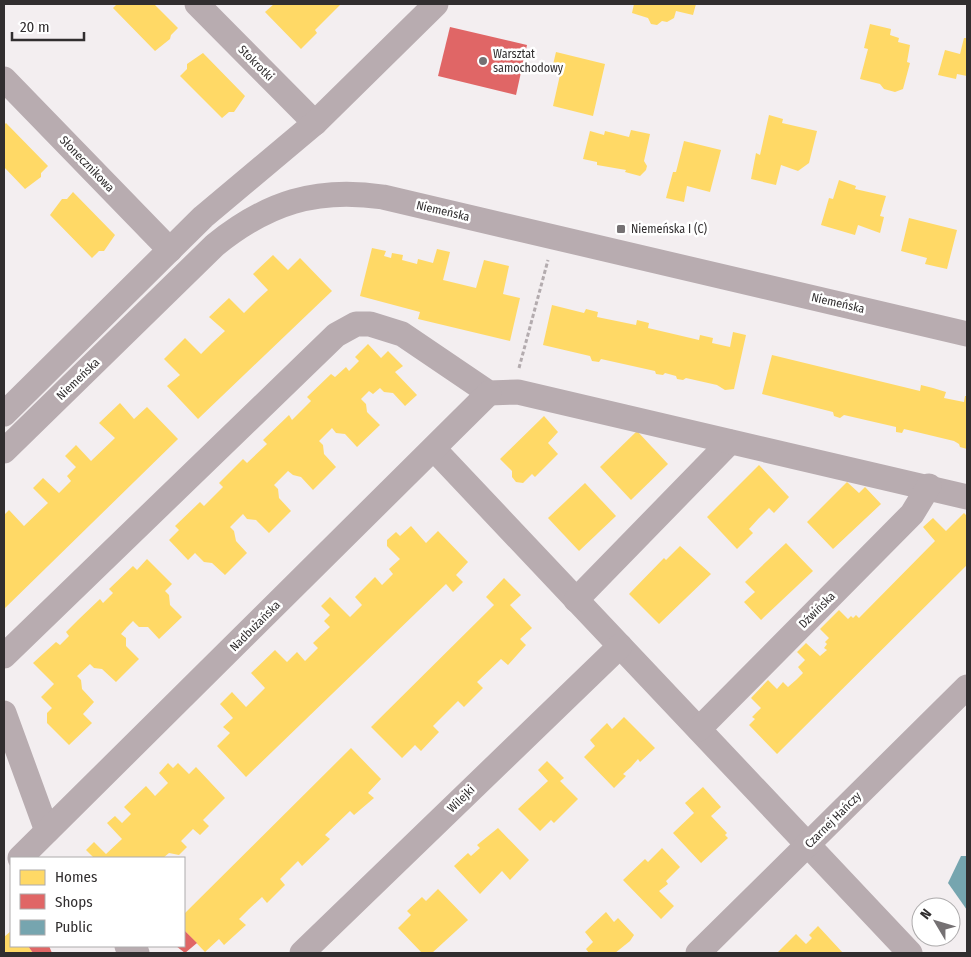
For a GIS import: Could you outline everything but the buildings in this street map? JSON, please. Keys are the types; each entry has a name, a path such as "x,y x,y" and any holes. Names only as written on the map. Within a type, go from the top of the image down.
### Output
{"street":[{"name":"Stokrotki","path":"197,4 315,123"},
{"path":"4,414 203,217 315,123 436,4"},
{"name":"Słonecznikowa","path":"4,79 170,250"},
{"name":"Niemeńska","path":"4,451 200,258 234,230 291,200 318,195 365,194 554,236 967,334"},
{"path":"4,656 344,329 356,324 370,324 402,334 501,393 730,442 902,482 929,486 967,497"},
{"name":"Nadbużańska","path":"21,857 434,449 501,393"},
{"path":"576,600 730,442"},
{"path":"434,449 910,953"},
{"name":"Dźwińska","path":"699,729 912,514 929,486"},
{"name":"Wilejki","path":"302,953 620,646"},
{"name":"Czarnej Hańczy","path":"698,953 967,687"},
{"path":"4,713 47,831"}],"path":[{"path":"501,393 554,236"}],"place":[{"name":"Warsztat samochodowy","path":"483,61"},
{"name":"Niemeńska I (C)","path":"621,229"}]}
